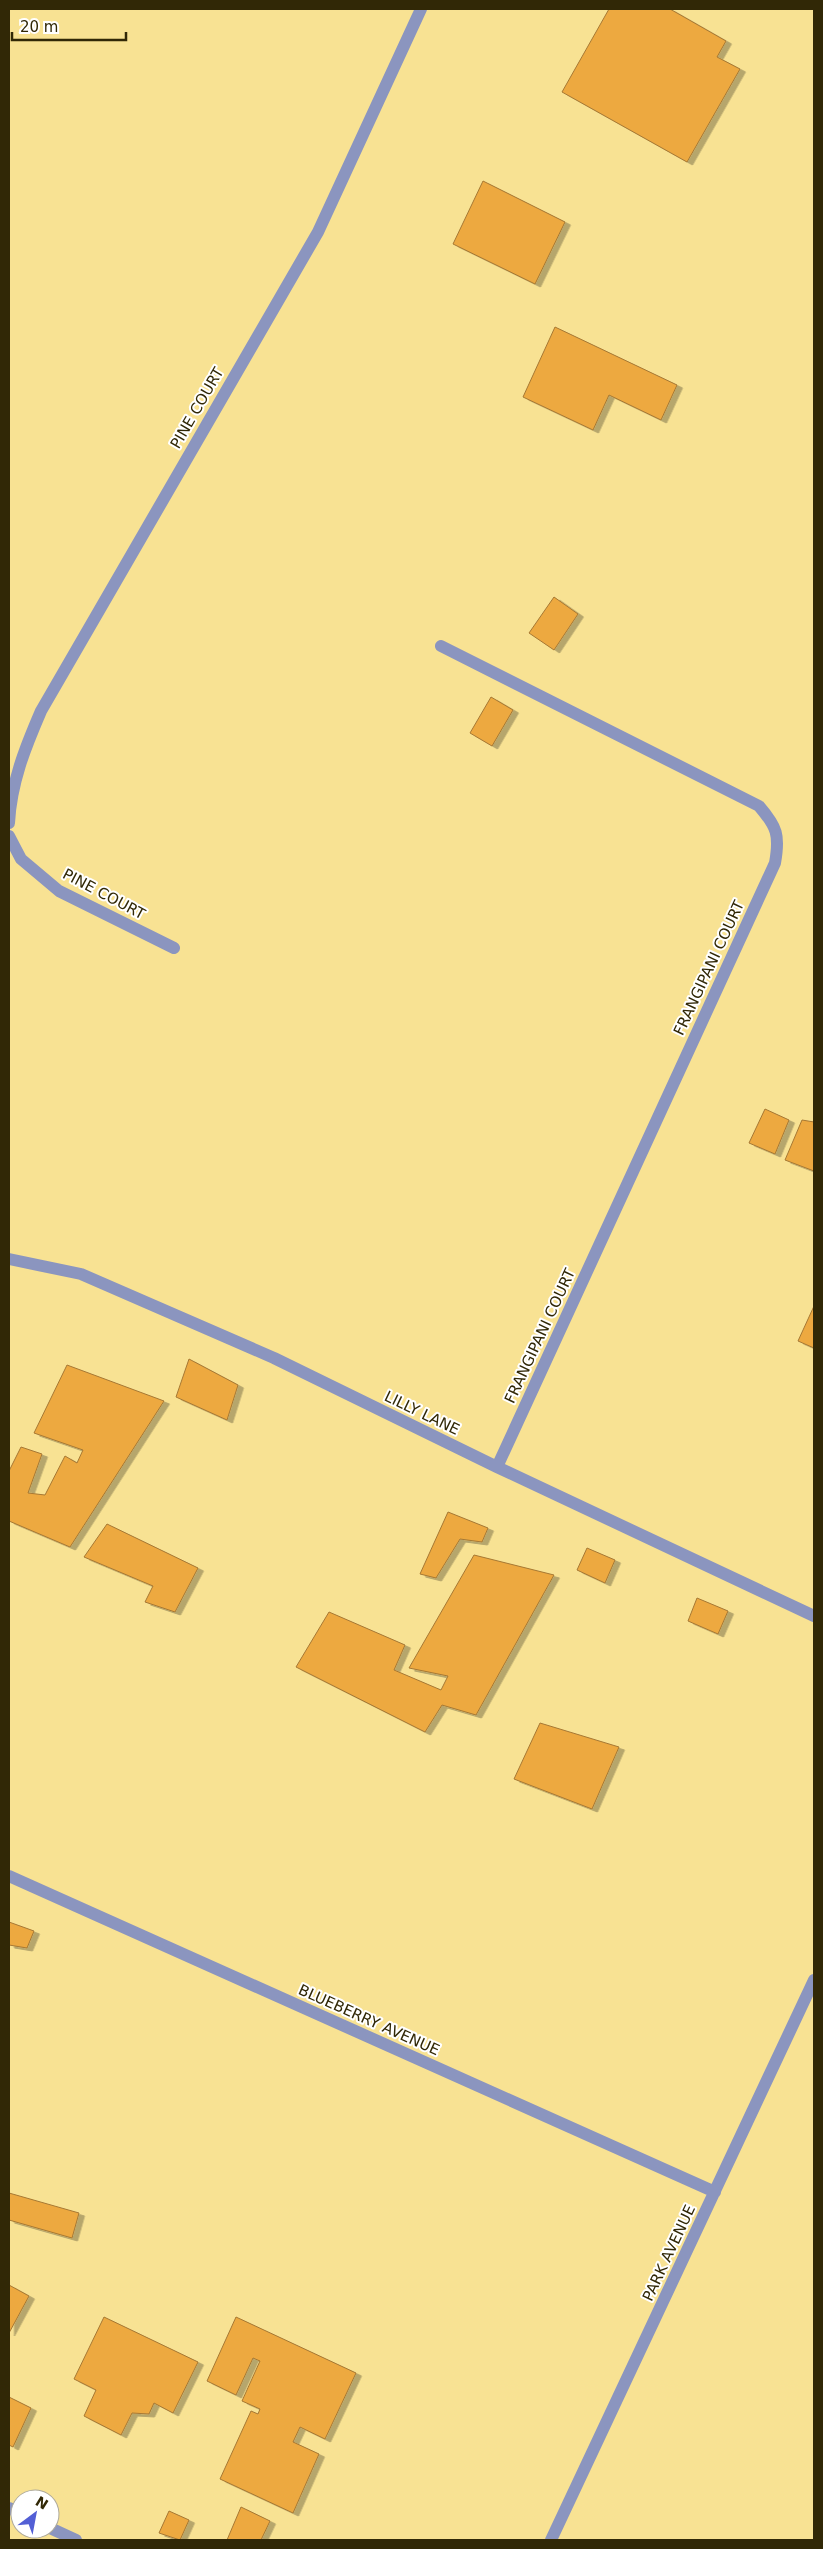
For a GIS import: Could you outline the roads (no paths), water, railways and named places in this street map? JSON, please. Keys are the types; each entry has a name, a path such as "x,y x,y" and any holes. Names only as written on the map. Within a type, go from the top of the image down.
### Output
{"street":[{"name":"PINE COURT","path":"9,824 10,796 25,748 41,712 86,630 318,232 421,9"},
{"name":"FRANGIPANI COURT","path":"441,646 759,806 774,824 778,843 775,862 497,1467"},
{"name":"PINE COURT","path":"9,836 21,859 59,891 174,948"},
{"name":"LILLY LANE","path":"9,1259 89,1278 274,1358 497,1467 814,1616"},
{"name":"BLUEBERRY AVENUE","path":"9,1876 715,2192"},
{"name":"PARK AVENUE","path":"551,2540 814,1980"},
{"path":"60,2533 76,2540"}]}
